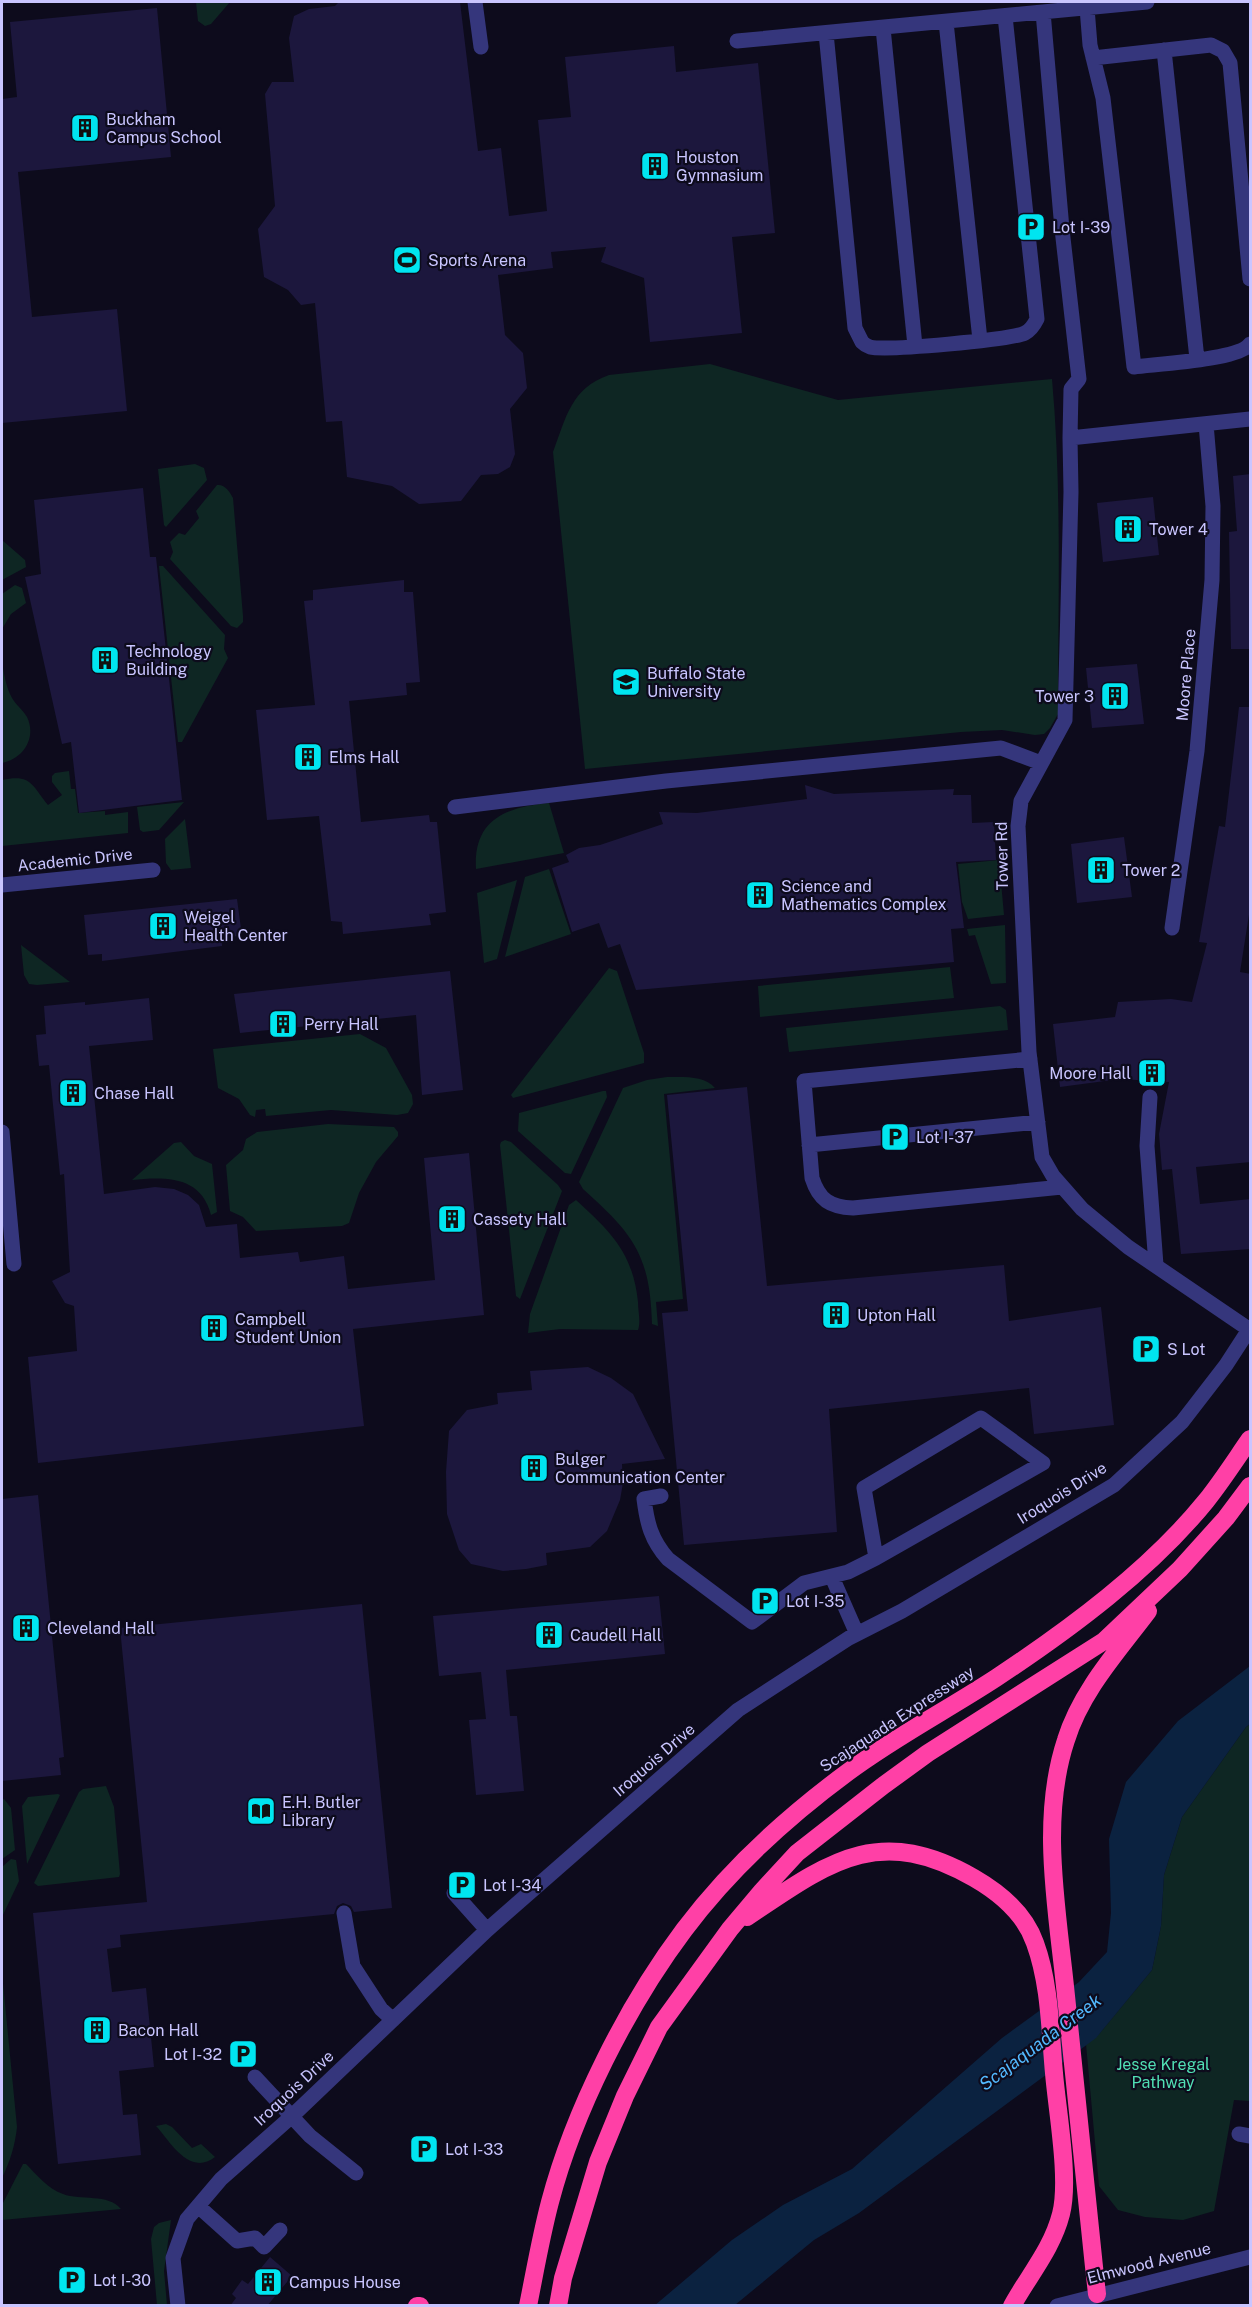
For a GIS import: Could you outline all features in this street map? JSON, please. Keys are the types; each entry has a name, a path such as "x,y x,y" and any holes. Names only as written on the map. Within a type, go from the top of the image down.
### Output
{"highway":[{"name":"Scajaquada Expressway","path":"528,2306 550,2202 567,2148 589,2094 617,2038 684,1930 723,1883 791,1817 849,1771 997,1677 1100,1603 1162,1548 1205,1502 1251,1439"},
{"path":"558,2306 563,2278 581,2213 598,2162 625,2096 658,2027 730,1929 797,1853 928,1753 1104,1641 1180,1569 1226,1518 1251,1486"},
{"path":"1096,2300 1055,1888 1053,1810 1056,1778 1078,1707 1180,1569"},
{"path":"730,1929 826,1868 859,1853 900,1850 926,1855 955,1867 1004,1898 1022,1918 1035,1941 1042,1966 1064,2176 1062,2211 1051,2244 1012,2306"}],"street":[{"path":"475,2 481,47"},
{"path":"737,41 789,34 883,28 1147,2"},
{"path":"1086,8 1093,58 1103,98 1134,367 1225,356 1246,350 1251,344"},
{"name":"Tower Rd","path":"1043,12 1062,229 1079,379 1071,389 1071,492 1065,720 1022,801 1017,826 1030,1059 1042,1157 1062,1187 1091,1216 1128,1247 1250,1329"},
{"path":"826,33 855,328 861,342 871,347 915,346 1005,338 1024,333 1033,327 1037,319 1005,16"},
{"path":"946,22 980,340"},
{"path":"883,28 915,346"},
{"path":"1093,58 1211,45 1223,51 1230,63 1251,279"},
{"path":"1164,50 1197,359"},
{"path":"1070,438 1251,419"},
{"name":"Moore Place","path":"1172,928 1197,752 1212,580 1213,506 1206,424"},
{"path":"455,807 666,781 1001,748 1041,763"},
{"name":"Academic Drive","path":"2,885 153,870"},
{"path":"1030,1059 804,1081 812,1178 816,1189 829,1204 839,1208 1062,1187"},
{"path":"1150,1097 1147,1146 1156,1265"},
{"path":"809,1145 1038,1122"},
{"path":"2,1132 14,1264"},
{"name":"Iroquois Drive","path":"178,2306 173,2258 187,2219 221,2179 291,2116 487,1930 738,1710 857,1634 902,1611 1114,1485 1182,1422 1226,1365 1250,1329"},
{"path":"661,1496 644,1499 648,1526 662,1551 752,1622 804,1583 848,1572 876,1558 1043,1463 981,1418 864,1488 876,1558"},
{"path":"832,1577 857,1634"},
{"path":"454,1893 487,1930"},
{"path":"344,1913 352,1966 381,2009 393,2020"},
{"path":"255,2078 310,2136 356,2173"},
{"path":"198,2206 237,2241 255,2238 264,2247 280,2230"},
{"name":"Elmwood Avenue","path":"1058,2306 1096,2300 1251,2257"}],"green space":[{"path":"196,2 230,2 211,24 205,26 198,21"},
{"path":"710,364 838,400 1052,379 1058,504 1058,714 1044,734 1035,735 1002,730 961,732 585,769 553,452 566,416 578,396 596,381 609,375"},
{"path":"195,464 204,468 207,480 166,527 158,469"},
{"path":"217,485 225,487 233,498 243,616 243,622 237,628 231,626 170,559 173,552 170,542 179,533 185,535 199,518 196,511"},
{"path":"2,540 25,560 26,567 2,580"},
{"path":"159,566 163,566 225,635 224,649 228,658 182,742 178,742"},
{"path":"15,585 22,588 26,603 11,614 2,629 2,594"},
{"path":"2,662 10,694 27,717 30,732 29,740 22,752 10,761 2,763"},
{"path":"69,771 71,789 75,789 78,813 105,811 105,815 128,812 128,833 2,846 2,780 19,778 30,782 48,805 62,795 52,782 52,776 55,773"},
{"path":"184,802 159,830 143,832 140,830 137,807"},
{"path":"549,803 564,853 476,869 480,838 487,827 507,812"},
{"path":"185,819 191,868 171,870 166,863 165,839"},
{"path":"999,860 1004,915 968,919 962,902 958,864"},
{"path":"549,869 571,934 505,957 525,877"},
{"path":"517,880 497,959 484,963 477,893"},
{"path":"1005,925 1006,983 991,984 975,935 969,936 967,929"},
{"path":"21,945 70,982 29,984 24,975"},
{"path":"950,967 954,998 760,1017 758,986"},
{"path":"609,968 617,971 644,1053 644,1063 513,1098 511,1095"},
{"path":"1000,1006 1006,1010 1008,1030 789,1052 786,1028"},
{"path":"360,1034 386,1048 412,1095 413,1104 408,1113 397,1115 331,1110 266,1116 265,1109 256,1110 255,1117 250,1115 239,1099 218,1088 213,1049"},
{"path":"667,1077 699,1079 715,1088 664,1094 683,1299 656,1302 658,1326 652,1324 647,1280 636,1247 615,1219 583,1189 579,1182 623,1088 647,1080"},
{"path":"606,1091 607,1097 571,1174 565,1173 518,1131 519,1113"},
{"path":"328,1124 394,1127 398,1132 398,1136 376,1162 359,1193 349,1223 342,1226 256,1231 243,1217 230,1211 226,1165 243,1150 246,1139 257,1132"},
{"path":"505,1140 511,1142 562,1191 520,1299 516,1296 500,1145"},
{"path":"181,1142 194,1156 212,1164 217,1212 211,1215 199,1192 180,1181 132,1180 174,1143"},
{"path":"576,1200 610,1233 625,1257 635,1285 639,1316 638,1330 560,1329 528,1333 530,1314 569,1205"},
{"name":"Jesse Kregal Pathway","path":"1250,1724 1250,2101 1234,2100 1214,2211 1183,2220 1145,2217 1118,2210 1099,2186 1086,2044 1099,2034 1152,1970 1161,1926 1164,1875 1182,1817"},
{"path":"106,1786 114,1807 119,1877 38,1886 34,1883 79,1792 83,1789"},
{"path":"60,1795 27,1864 22,1806 28,1797"},
{"path":"4,1799 11,1808 15,1850 2,1859 2,1800"},
{"path":"11,1859 16,1860 19,1881 2,1917 2,1867"},
{"path":"2,1973 17,2127 12,2153 2,2178"},
{"path":"166,2124 172,2127 192,2148 201,2144 215,2157 206,2162 197,2163 181,2155 156,2126"},
{"path":"23,2164 26,2164 58,2192 70,2196 102,2199 116,2204 121,2209 2,2220 2,2205"},
{"path":"171,2220 164,2271 167,2305 157,2305 151,2239 154,2227"}],"water":[{"name":"Scajaquada Creek","path":"1250,1666 1250,1724 1182,1817 1164,1875 1161,1926 1152,1970 1096,2038 859,2213 814,2240 735,2305 654,2306 732,2240 783,2205 852,2169 1002,2038 1079,1982 1107,1952 1111,1913 1109,1839 1126,1782 1178,1721"}],"building":[{"name":"Sports Arena","path":"339,2 460,2 478,151 501,148 509,216 547,211 538,120 571,117 565,57 674,46 676,72 758,63 775,233 732,237 742,333 650,342 644,278 601,262 606,247 551,252 553,268 498,275 505,335 523,353 527,388 510,409 515,454 510,467 498,474 481,475 461,501 419,504 392,486 347,477 342,421 326,422 315,303 301,305 288,290 264,277 258,229 275,206 265,94 272,82 294,82 289,38 294,16 309,9 335,6"},
{"name":"Buckham Campus School","path":"157,8 171,157 18,172 32,317 117,309 127,411 2,423 2,99 17,97 10,22"},
{"path":"1251,474 1251,649 1231,649 1229,532 1237,531 1233,476"},
{"name":"Technology Building","path":"143,488 150,557 156,557 182,800 79,813 71,742 62,744 25,577 41,574 34,500"},
{"name":"Tower 4","path":"1153,497 1159,555 1103,562 1097,503"},
{"name":"Elms Hall","path":"404,580 404,592 413,592 420,682 406,683 407,695 349,701 361,822 429,815 430,822 437,822 446,912 429,914 431,925 343,934 342,922 331,921 319,816 267,820 256,710 315,705 304,601 313,600 313,590"},
{"name":"Tower 3","path":"1137,664 1144,724 1092,728 1086,668"},
{"path":"1239,707 1251,707 1251,902 1240,972 1251,974 1251,1162 1196,1167 1200,1204 1251,1199 1251,1249 1181,1254 1172,1169 1162,1170 1159,1134 1169,1082 1120,1079 1060,1087 1053,1024 1115,1017 1118,1002 1171,999 1192,1002 1207,943 1199,942 1219,826 1225,827"},
{"name":"Science and Mathematics Complex","path":"805,785 834,794 954,789 953,795 971,795 972,823 994,822 996,860 956,862 964,928 951,929 954,962 636,990 620,944 608,948 599,923 572,932 552,868 569,862 566,855 579,848 600,845 663,824 659,812 697,813 807,799"},
{"name":"Tower 2","path":"1124,837 1132,897 1077,903 1071,844"},
{"name":"Weigel Health Center","path":"237,899 242,936 222,937 222,946 102,961 102,954 88,955 84,915"},
{"name":"Perry Hall","path":"450,971 463,1090 422,1095 416,1015 240,1033 234,994"},
{"name":"Campbell Student Union","path":"149,998 153,1040 89,1046 104,1194 155,1187 174,1189 188,1195 199,1205 206,1227 237,1224 240,1258 298,1252 300,1262 344,1256 348,1289 435,1280 424,1158 469,1153 484,1315 353,1329 364,1426 38,1463 28,1357 77,1351 74,1306 65,1303 52,1281 70,1272 64,1174 60,1175 49,1065 39,1066 36,1035 46,1034 44,1006 85,1002 85,1005"},
{"name":"Upton Hall","path":"747,1087 767,1286 1004,1265 1009,1321 1101,1307 1114,1425 1034,1434 1029,1388 829,1409 837,1532 684,1545 662,1313 688,1311 667,1095"},
{"name":"Bulger Communication Center","path":"588,1367 611,1378 633,1394 665,1459 622,1464 623,1483 620,1500 607,1531 590,1547 546,1553 547,1565 526,1569 503,1571 471,1564 459,1550 447,1514 446,1472 449,1431 467,1410 498,1404 497,1393 532,1390 530,1371"},
{"name":"Cleveland Hall","path":"38,1495 64,1757 59,1758 61,1775 2,1781 2,1499"},
{"name":"Caudell Hall","path":"659,1596 665,1654 506,1670 510,1716 517,1716 524,1791 476,1795 469,1720 486,1719 481,1672 439,1676 433,1616"},
{"name":"E.H. Butler Library","path":"362,1604 392,1908 354,1912 351,1906 343,1903 337,1906 334,1914 120,1935 121,1947 107,1949 112,1992 146,1988 154,2067 119,2071 123,2115 137,2114 141,2155 58,2164 33,1913 147,1902 120,1628"},
{"name":"Campus House","path":"270,2257 292,2276 267,2306 230,2306 236,2298 232,2294 242,2280 248,2284"}],"place":[{"name":"Buckham Campus School","path":"85,128"},
{"name":"Houston Gymnasium","path":"655,166"},
{"name":"Lot I-39","path":"1031,227"},
{"name":"Sports Arena","path":"407,260"},
{"name":"Tower 4","path":"1128,529"},
{"name":"Technology Building","path":"105,660"},
{"name":"Buffalo State University","path":"626,682"},
{"name":"Tower 3","path":"1115,696"},
{"name":"Elms Hall","path":"308,757"},
{"name":"Tower 2","path":"1101,870"},
{"name":"Science and Mathematics Complex","path":"760,895"},
{"name":"Weigel Health Center","path":"163,926"},
{"name":"Perry Hall","path":"283,1024"},
{"name":"Moore Hall","path":"1152,1073"},
{"name":"Chase Hall","path":"73,1093"},
{"name":"Lot I-37","path":"895,1137"},
{"name":"Cassety Hall","path":"452,1219"},
{"name":"Upton Hall","path":"836,1315"},
{"name":"Campbell Student Union","path":"214,1328"},
{"name":"S Lot","path":"1146,1349"},
{"name":"Bulger Communication Center","path":"534,1468"},
{"name":"Lot I-35","path":"765,1601"},
{"name":"Cleveland Hall","path":"26,1628"},
{"name":"Caudell Hall","path":"549,1635"},
{"name":"E.H. Butler Library","path":"261,1811"},
{"name":"Lot I-34","path":"462,1885"},
{"name":"Bacon Hall","path":"97,2030"},
{"name":"Lot I-32","path":"243,2054"},
{"name":"Lot I-33","path":"424,2149"},
{"name":"Lot I-30","path":"72,2280"},
{"name":"Campus House","path":"268,2282"}]}
